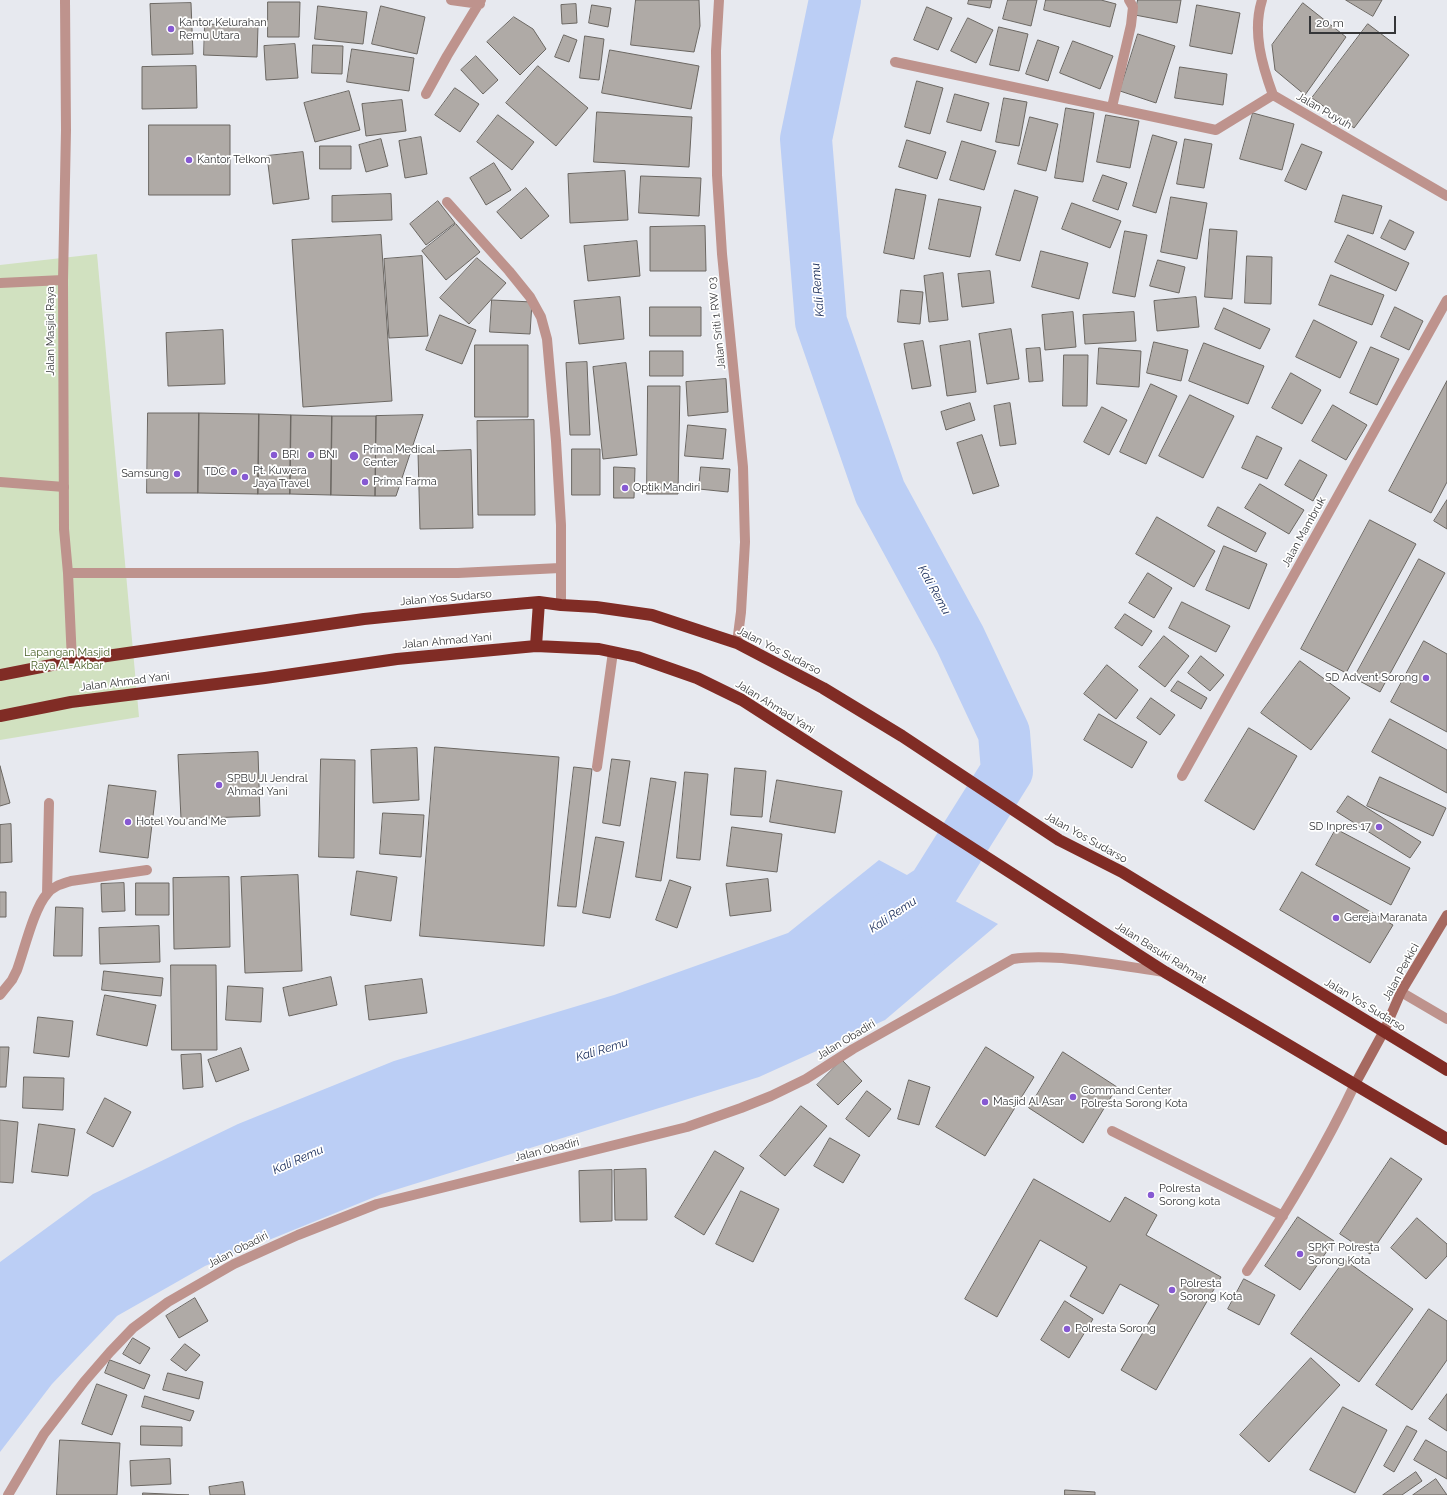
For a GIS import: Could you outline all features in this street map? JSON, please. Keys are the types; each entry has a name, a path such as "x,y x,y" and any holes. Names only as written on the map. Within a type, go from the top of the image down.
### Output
{"highway":[{"name":"Jalan Yos Sudarso","path":"0,675 72,661 364,619 539,602 596,607 652,616 737,643 823,688 902,736 1059,840 1122,872 1447,1070"},
{"path":"536,646 539,602"},
{"name":"Jalan Ahmad Yani","path":"0,716 71,702 265,678 397,659 536,646 599,649 637,657 698,678 742,700 867,780"},
{"name":"Jalan Basuki Rahmat","path":"867,780 1166,972 1447,1139"}],"street":[{"name":"Jalan Masjid Raya","path":"65,0 66,130 63,280 64,530 68,573 72,661"},
{"path":"426,94 480,2 451,0"},
{"name":"Jalan Sriti 1 RW 03","path":"720,0 716,51 717,175 722,254 743,474 745,542 737,643"},
{"path":"895,62 1216,130 1273,95 1264,70 1258,41 1259,11 1262,0"},
{"path":"1112,107 1131,25 1132,2"},
{"name":"Jalan Puyuh","path":"1273,95 1447,196"},
{"path":"447,202 513,276 530,297 541,317 547,339 556,441 561,525 561,605"},
{"path":"0,283 63,280"},
{"name":"Jalan Mambruk","path":"1182,776 1447,300"},
{"path":"0,482 64,487"},
{"path":"68,573 451,573 560,568"},
{"path":"597,767 613,652"},
{"path":"47,894 49,803"},
{"path":"0,995 12,980 17,970 41,902 47,894 59,884 71,881 147,870"},
{"name":"Jalan Perkici","path":"1356,1084 1384,1031 1401,992 1447,915"},
{"name":"Jalan Obadiri","path":"8,1495 44,1434 84,1382 133,1328 168,1302 234,1264 298,1235 377,1204 687,1127 741,1108 771,1096 806,1079 860,1045 1013,959 1021,957 1042,957 1088,960 1166,972"},
{"path":"1401,992 1447,1019"},
{"path":"1247,1271 1283,1216 1356,1084"},
{"path":"1112,1131 1283,1216"}],"green space":[{"name":"Lapangan Masjid Raya Al-Akbar","path":"97,254 139,717 0,740 0,265"}],"water":[{"path":"879,860 998,924 885,1020 759,1077 382,1194 205,1266 117,1316 52,1384 0,1452 0,1262 93,1194 238,1124 394,1061 614,995 788,933"}],"building":[{"path":"636,0 699,0 700,26 694,52 631,45"},
{"path":"969,0 992,0 990,8 968,4"},
{"path":"1008,0 1037,0 1031,26 1003,19"},
{"path":"1046,0 1101,0 1116,4 1110,27 1044,10"},
{"path":"1138,0 1181,0 1177,23 1135,15"},
{"path":"1346,0 1382,0 1373,16"},
{"path":"268,2 300,2 299,37 268,37"},
{"name":"Kantor Kelurahan Remu Utara","path":"191,3 193,54 152,55 150,4"},
{"path":"1303,3 1346,37 1305,95 1275,70 1272,45"},
{"path":"576,4 577,23 562,24 561,5"},
{"path":"592,5 611,8 608,27 589,23"},
{"path":"1197,5 1240,13 1232,54 1190,46"},
{"path":"318,6 367,12 363,44 315,39"},
{"path":"381,6 425,17 417,54 372,44"},
{"path":"927,7 952,18 938,50 914,40"},
{"path":"514,17 533,29 546,49 520,75 487,42"},
{"path":"968,18 993,30 976,63 951,51"},
{"path":"205,24 258,26 257,57 204,55"},
{"path":"1368,24 1409,55 1354,128 1312,98"},
{"path":"999,27 1028,34 1019,71 990,65"},
{"path":"1138,34 1175,46 1156,103 1120,91"},
{"path":"564,35 577,40 569,62 555,57"},
{"path":"585,36 604,39 599,80 580,78"},
{"path":"1038,40 1059,47 1048,81 1026,74"},
{"path":"1073,41 1113,56 1100,89 1060,73"},
{"path":"295,44 298,78 266,80 264,46"},
{"path":"313,45 343,46 342,74 312,73"},
{"path":"352,49 414,58 409,91 347,82"},
{"path":"610,50 699,66 691,109 602,93"},
{"path":"476,56 498,80 483,94 461,70"},
{"path":"196,66 197,108 142,109 142,67"},
{"path":"538,66 588,108 556,146 506,103"},
{"path":"1180,67 1227,74 1223,105 1175,98"},
{"path":"917,81 943,88 930,134 905,127"},
{"path":"455,88 479,104 460,132 435,115"},
{"path":"349,91 360,130 315,142 304,103"},
{"path":"955,94 989,103 981,131 947,122"},
{"path":"1004,98 1027,102 1019,146 996,142"},
{"path":"402,100 406,131 366,136 362,104"},
{"path":"1066,108 1094,113 1083,182 1055,178"},
{"path":"597,112 692,117 689,167 594,162"},
{"path":"1253,113 1294,124 1282,170 1240,159"},
{"path":"498,115 534,142 512,170 477,142"},
{"path":"1106,115 1139,121 1130,168 1097,162"},
{"path":"1030,117 1058,124 1046,171 1018,164"},
{"name":"Kantor Telkom","path":"149,125 230,125 230,195 149,195"},
{"path":"1153,135 1177,142 1156,213 1133,206"},
{"path":"421,137 427,174 405,178 399,141"},
{"path":"381,139 388,166 366,172 359,145"},
{"path":"1185,139 1212,144 1204,188 1177,184"},
{"path":"907,140 946,152 937,179 899,167"},
{"path":"962,141 996,151 984,190 950,180"},
{"path":"1302,144 1322,152 1306,190 1285,181"},
{"path":"320,146 351,146 351,169 320,169"},
{"path":"303,152 309,199 273,204 267,156"},
{"path":"494,163 511,190 486,205 470,178"},
{"path":"625,171 628,220 570,223 568,174"},
{"path":"1103,175 1127,183 1118,210 1093,201"},
{"path":"641,176 701,178 699,216 639,213"},
{"path":"526,188 549,216 521,239 497,212"},
{"path":"896,189 926,195 914,259 884,253"},
{"path":"1015,190 1038,197 1020,261 996,255"},
{"path":"391,194 392,220 332,222 332,196"},
{"path":"1343,195 1382,206 1373,234 1335,222"},
{"path":"1171,197 1207,203 1197,259 1161,252"},
{"path":"939,199 981,207 970,257 929,249"},
{"path":"438,201 455,223 426,245 410,224"},
{"path":"1072,203 1121,221 1110,248 1062,229"},
{"path":"1390,220 1414,232 1405,250 1381,238"},
{"path":"456,224 480,252 446,280 422,251"},
{"path":"705,226 706,271 650,271 650,227"},
{"path":"1210,229 1237,231 1232,299 1205,297"},
{"path":"1125,231 1147,235 1135,297 1113,293"},
{"path":"381,235 392,401 303,407 292,240"},
{"path":"1348,235 1409,263 1396,291 1335,262"},
{"path":"637,241 640,276 588,281 584,246"},
{"path":"1041,251 1088,263 1079,299 1032,287"},
{"path":"422,256 428,336 389,338 384,259"},
{"path":"1247,256 1272,257 1271,304 1245,303"},
{"path":"477,258 506,283 469,324 440,298"},
{"path":"1158,260 1185,267 1179,293 1150,286"},
{"path":"990,271 994,303 962,307 958,274"},
{"path":"943,273 948,320 929,322 924,276"},
{"path":"1331,275 1384,295 1372,325 1319,305"},
{"path":"901,290 923,292 920,324 898,322"},
{"path":"620,297 624,339 579,344 574,301"},
{"path":"1196,297 1199,327 1157,331 1154,301"},
{"path":"492,300 532,302 530,334 490,332"},
{"path":"650,307 701,307 701,336 650,336"},
{"path":"1395,307 1423,321 1409,350 1381,337"},
{"path":"1224,308 1270,329 1260,349 1215,329"},
{"path":"1073,312 1076,347 1045,350 1042,315"},
{"path":"1134,312 1136,341 1085,344 1083,315"},
{"path":"440,315 476,330 462,364 426,350"},
{"path":"1314,320 1357,342 1340,378 1296,357"},
{"path":"1011,329 1019,379 987,384 979,334"},
{"path":"223,330 225,384 168,386 166,333"},
{"path":"923,341 931,386 912,389 904,344"},
{"path":"970,341 976,392 947,396 940,346"},
{"path":"1154,342 1188,350 1181,381 1147,373"},
{"path":"1204,343 1264,366 1248,404 1189,381"},
{"path":"475,345 528,345 528,417 475,417"},
{"path":"1371,347 1399,359 1377,405 1350,393"},
{"path":"1040,348 1043,381 1029,382 1026,349"},
{"path":"1099,348 1141,351 1139,387 1097,384"},
{"path":"650,351 683,351 683,376 650,376"},
{"path":"1064,355 1088,355 1087,406 1063,406"},
{"path":"587,362 590,435 570,435 566,363"},
{"path":"626,363 637,455 603,459 593,367"},
{"path":"1291,373 1321,390 1302,424 1272,408"},
{"path":"726,379 728,412 688,416 686,382"},
{"path":"1447,381 1447,482 1431,513 1389,491"},
{"path":"1151,384 1177,396 1146,464 1120,452"},
{"path":"648,386 680,386 678,494 647,494"},
{"path":"1190,395 1234,416 1203,478 1159,456"},
{"path":"970,403 975,420 946,430 941,412"},
{"path":"1010,403 1016,444 1000,446 994,406"},
{"path":"1333,405 1367,425 1346,460 1312,441"},
{"path":"1102,407 1127,420 1109,455 1084,442"},
{"path":"148,413 199,413 198,493 147,493"},
{"path":"199,413 259,414 258,494 198,493"},
{"name":"BRI","path":"259,414 291,415 290,494 258,494"},
{"name":"BNI","path":"291,415 332,416 331,495 290,494"},
{"path":"423,415 396,496 375,496 376,416"},
{"name":"Prima Medical Center","path":"332,416 376,416 375,496 331,495"},
{"path":"534,420 535,515 478,515 477,421"},
{"path":"688,425 726,429 723,459 685,456"},
{"path":"982,435 999,486 973,494 957,443"},
{"path":"1257,436 1282,448 1267,479 1242,468"},
{"path":"572,449 600,449 600,495 572,495"},
{"path":"471,450 473,528 420,529 418,452"},
{"path":"1300,460 1327,475 1313,501 1285,485"},
{"path":"614,467 635,468 634,498 614,498"},
{"path":"701,467 730,469 728,492 699,489"},
{"path":"1260,484 1304,510 1289,534 1245,508"},
{"path":"1447,500 1447,529 1434,521"},
{"path":"1218,507 1266,533 1256,552 1208,526"},
{"path":"1157,517 1215,551 1194,587 1136,554"},
{"path":"1370,520 1416,544 1346,673 1301,649"},
{"path":"1224,546 1267,564 1249,609 1206,590"},
{"path":"1419,559 1445,573 1380,692 1354,678"},
{"path":"1148,573 1172,588 1154,618 1129,603"},
{"path":"1182,602 1230,626 1216,652 1169,628"},
{"path":"1125,614 1152,631 1142,646 1115,628"},
{"path":"1164,636 1189,656 1165,687 1139,667"},
{"name":"SD Advent Sorong","path":"1424,641 1447,654 1447,732 1391,702"},
{"path":"1201,656 1224,675 1210,691 1188,673"},
{"path":"1300,661 1350,698 1311,750 1261,713"},
{"path":"1107,665 1138,690 1116,719 1084,694"},
{"path":"1178,681 1207,698 1201,709 1171,691"},
{"path":"1151,698 1175,715 1160,735 1137,718"},
{"path":"1099,714 1147,742 1132,768 1084,740"},
{"path":"1390,719 1447,750 1447,793 1372,752"},
{"path":"1249,728 1297,756 1254,830 1205,801"},
{"path":"435,747 559,757 544,946 420,936"},
{"path":"417,748 419,800 373,803 371,750"},
{"name":"SPBU Jl Jendral Ahmad Yani","path":"258,752 260,816 181,819 178,755"},
{"path":"321,759 355,760 354,858 319,857"},
{"path":"612,759 630,761 620,826 603,823"},
{"path":"0,766 10,803 0,806"},
{"path":"574,767 592,769 576,907 558,906"},
{"path":"735,768 766,771 762,817 731,815"},
{"path":"685,772 708,774 700,860 677,858"},
{"path":"1380,777 1446,808 1433,836 1367,806"},
{"path":"651,778 676,782 661,881 636,877"},
{"path":"777,780 842,791 835,833 770,822"},
{"name":"Hotel You and Me","path":"109,785 156,791 148,858 100,852"},
{"name":"SD Inpres 17","path":"1348,796 1421,842 1410,858 1337,812"},
{"path":"383,813 424,815 421,857 380,854"},
{"path":"11,824 12,862 0,863 0,825"},
{"path":"732,827 782,834 777,872 727,866"},
{"path":"1336,829 1410,868 1391,905 1316,865"},
{"path":"596,837 624,842 610,918 583,913"},
{"path":"357,871 397,877 391,921 351,915"},
{"name":"Gereja Maranata","path":"1302,872 1393,925 1370,963 1280,910"},
{"path":"298,875 302,971 245,973 241,877"},
{"path":"229,877 230,947 174,949 173,878"},
{"path":"768,879 771,911 730,916 726,884"},
{"path":"670,880 691,887 677,928 656,920"},
{"path":"124,883 125,911 102,912 101,884"},
{"path":"136,883 169,883 169,915 136,915"},
{"path":"0,892 6,892 6,917 0,917"},
{"path":"56,907 83,908 82,956 54,956"},
{"path":"159,926 160,962 100,964 99,928"},
{"path":"171,965 216,965 217,1050 172,1050"},
{"path":"104,971 163,978 161,996 102,990"},
{"path":"331,977 337,1005 289,1016 283,988"},
{"path":"422,979 427,1013 369,1020 365,986"},
{"path":"228,986 263,988 261,1022 226,1020"},
{"path":"105,995 156,1005 147,1046 97,1035"},
{"path":"38,1017 73,1021 69,1057 34,1053"},
{"path":"0,1047 9,1047 6,1087 0,1087"},
{"name":"Masjid Al Asar","path":"986,1047 1034,1077 985,1156 936,1127"},
{"path":"241,1048 249,1070 216,1082 208,1060"},
{"name":"Command Center Polresta Sorong Kota","path":"1063,1052 1117,1087 1083,1143 1029,1108"},
{"path":"201,1054 203,1087 183,1089 181,1055"},
{"path":"842,1060 862,1081 838,1105 817,1085"},
{"path":"24,1077 64,1078 63,1110 23,1108"},
{"path":"909,1080 930,1087 919,1125 898,1119"},
{"path":"867,1091 891,1109 869,1137 846,1119"},
{"path":"105,1098 131,1112 113,1147 87,1133"},
{"path":"801,1106 827,1126 785,1176 760,1156"},
{"path":"0,1120 18,1122 13,1183 0,1182"},
{"path":"39,1124 75,1129 68,1176 32,1172"},
{"path":"830,1138 860,1155 843,1183 814,1166"},
{"path":"715,1151 744,1168 704,1235 675,1217"},
{"path":"1391,1158 1422,1179 1370,1254 1340,1234"},
{"path":"646,1169 647,1220 615,1220 614,1170"},
{"path":"612,1170 612,1221 580,1222 579,1171"},
{"name":"Polresta Sorong Kota","path":"1034,1179 1110,1222 1125,1197 1157,1215 1146,1235 1221,1277 1156,1390 1121,1370 1159,1305 1120,1284 1103,1314 1070,1296 1087,1267 1040,1240 997,1317 965,1299"},
{"path":"741,1191 779,1209 753,1262 716,1244"},
{"name":"SPKT Polresta Sorong Kota","path":"1298,1217 1334,1241 1300,1290 1265,1266"},
{"path":"1417,1218 1447,1244 1447,1256 1426,1279 1391,1248"},
{"path":"1345,1260 1413,1309 1359,1382 1291,1334"},
{"path":"1244,1279 1275,1295 1259,1325 1228,1309"},
{"path":"195,1298 208,1321 179,1338 166,1316"},
{"name":"Polresta Sorong","path":"1065,1301 1093,1319 1069,1358 1041,1340"},
{"path":"1429,1309 1447,1321 1447,1360 1412,1410 1376,1385"},
{"path":"133,1338 150,1348 140,1364 123,1354"},
{"path":"185,1344 200,1355 186,1371 171,1360"},
{"path":"1311,1358 1340,1385 1269,1462 1240,1435"},
{"path":"110,1360 150,1375 144,1389 105,1373"},
{"path":"168,1373 203,1382 199,1399 163,1390"},
{"path":"97,1384 127,1395 112,1435 82,1424"},
{"path":"1447,1394 1447,1431 1429,1419"},
{"path":"145,1396 194,1411 190,1421 142,1407"},
{"path":"1343,1407 1387,1430 1355,1493 1310,1470"},
{"path":"141,1426 182,1427 182,1446 141,1445"},
{"path":"1407,1426 1417,1431 1394,1472 1384,1466"},
{"path":"60,1440 120,1443 117,1495 57,1495"},
{"path":"1426,1440 1447,1452 1447,1479 1414,1460"},
{"path":"170,1459 171,1484 131,1486 130,1461"},
{"path":"1416,1472 1422,1481 1402,1495 1383,1495"},
{"path":"1436,1479 1447,1495 1413,1495"},
{"path":"243,1482 245,1495 210,1495 209,1487"},
{"path":"1065,1490 1095,1492 1095,1495 1065,1495"},
{"path":"143,1493 189,1495 143,1495"}],"waterway":[{"name":"Kali Remu","path":"835,0 806,139 821,322 880,492 960,639 1004,733 1007,771 933,889 872,929"}],"place":[{"name":"Kantor Kelurahan Remu Utara","path":"171,29"},
{"name":"Kantor Telkom","path":"189,160"},
{"name":"BRI","path":"274,455"},
{"name":"BNI","path":"311,455"},
{"name":"Prima Medical Center","path":"354,456"},
{"name":"TDC","path":"234,472"},
{"name":"Samsung","path":"177,474"},
{"name":"Pt. Kuwera Jaya Travel","path":"245,477"},
{"name":"Prima Farma","path":"365,482"},
{"name":"Optik Mandiri","path":"625,488"},
{"name":"SD Advent Sorong","path":"1426,678"},
{"name":"SPBU Jl Jendral Ahmad Yani","path":"219,785"},
{"name":"Hotel You and Me","path":"128,822"},
{"name":"SD Inpres 17","path":"1379,827"},
{"name":"Gereja Maranata","path":"1336,918"},
{"name":"Command Center Polresta Sorong Kota","path":"1073,1097"},
{"name":"Masjid Al Asar","path":"985,1102"},
{"name":"Polresta Sorong kota","path":"1151,1195"},
{"name":"SPKT Polresta Sorong Kota","path":"1300,1254"},
{"name":"Polresta Sorong Kota","path":"1172,1290"},
{"name":"Polresta Sorong","path":"1067,1329"}]}
